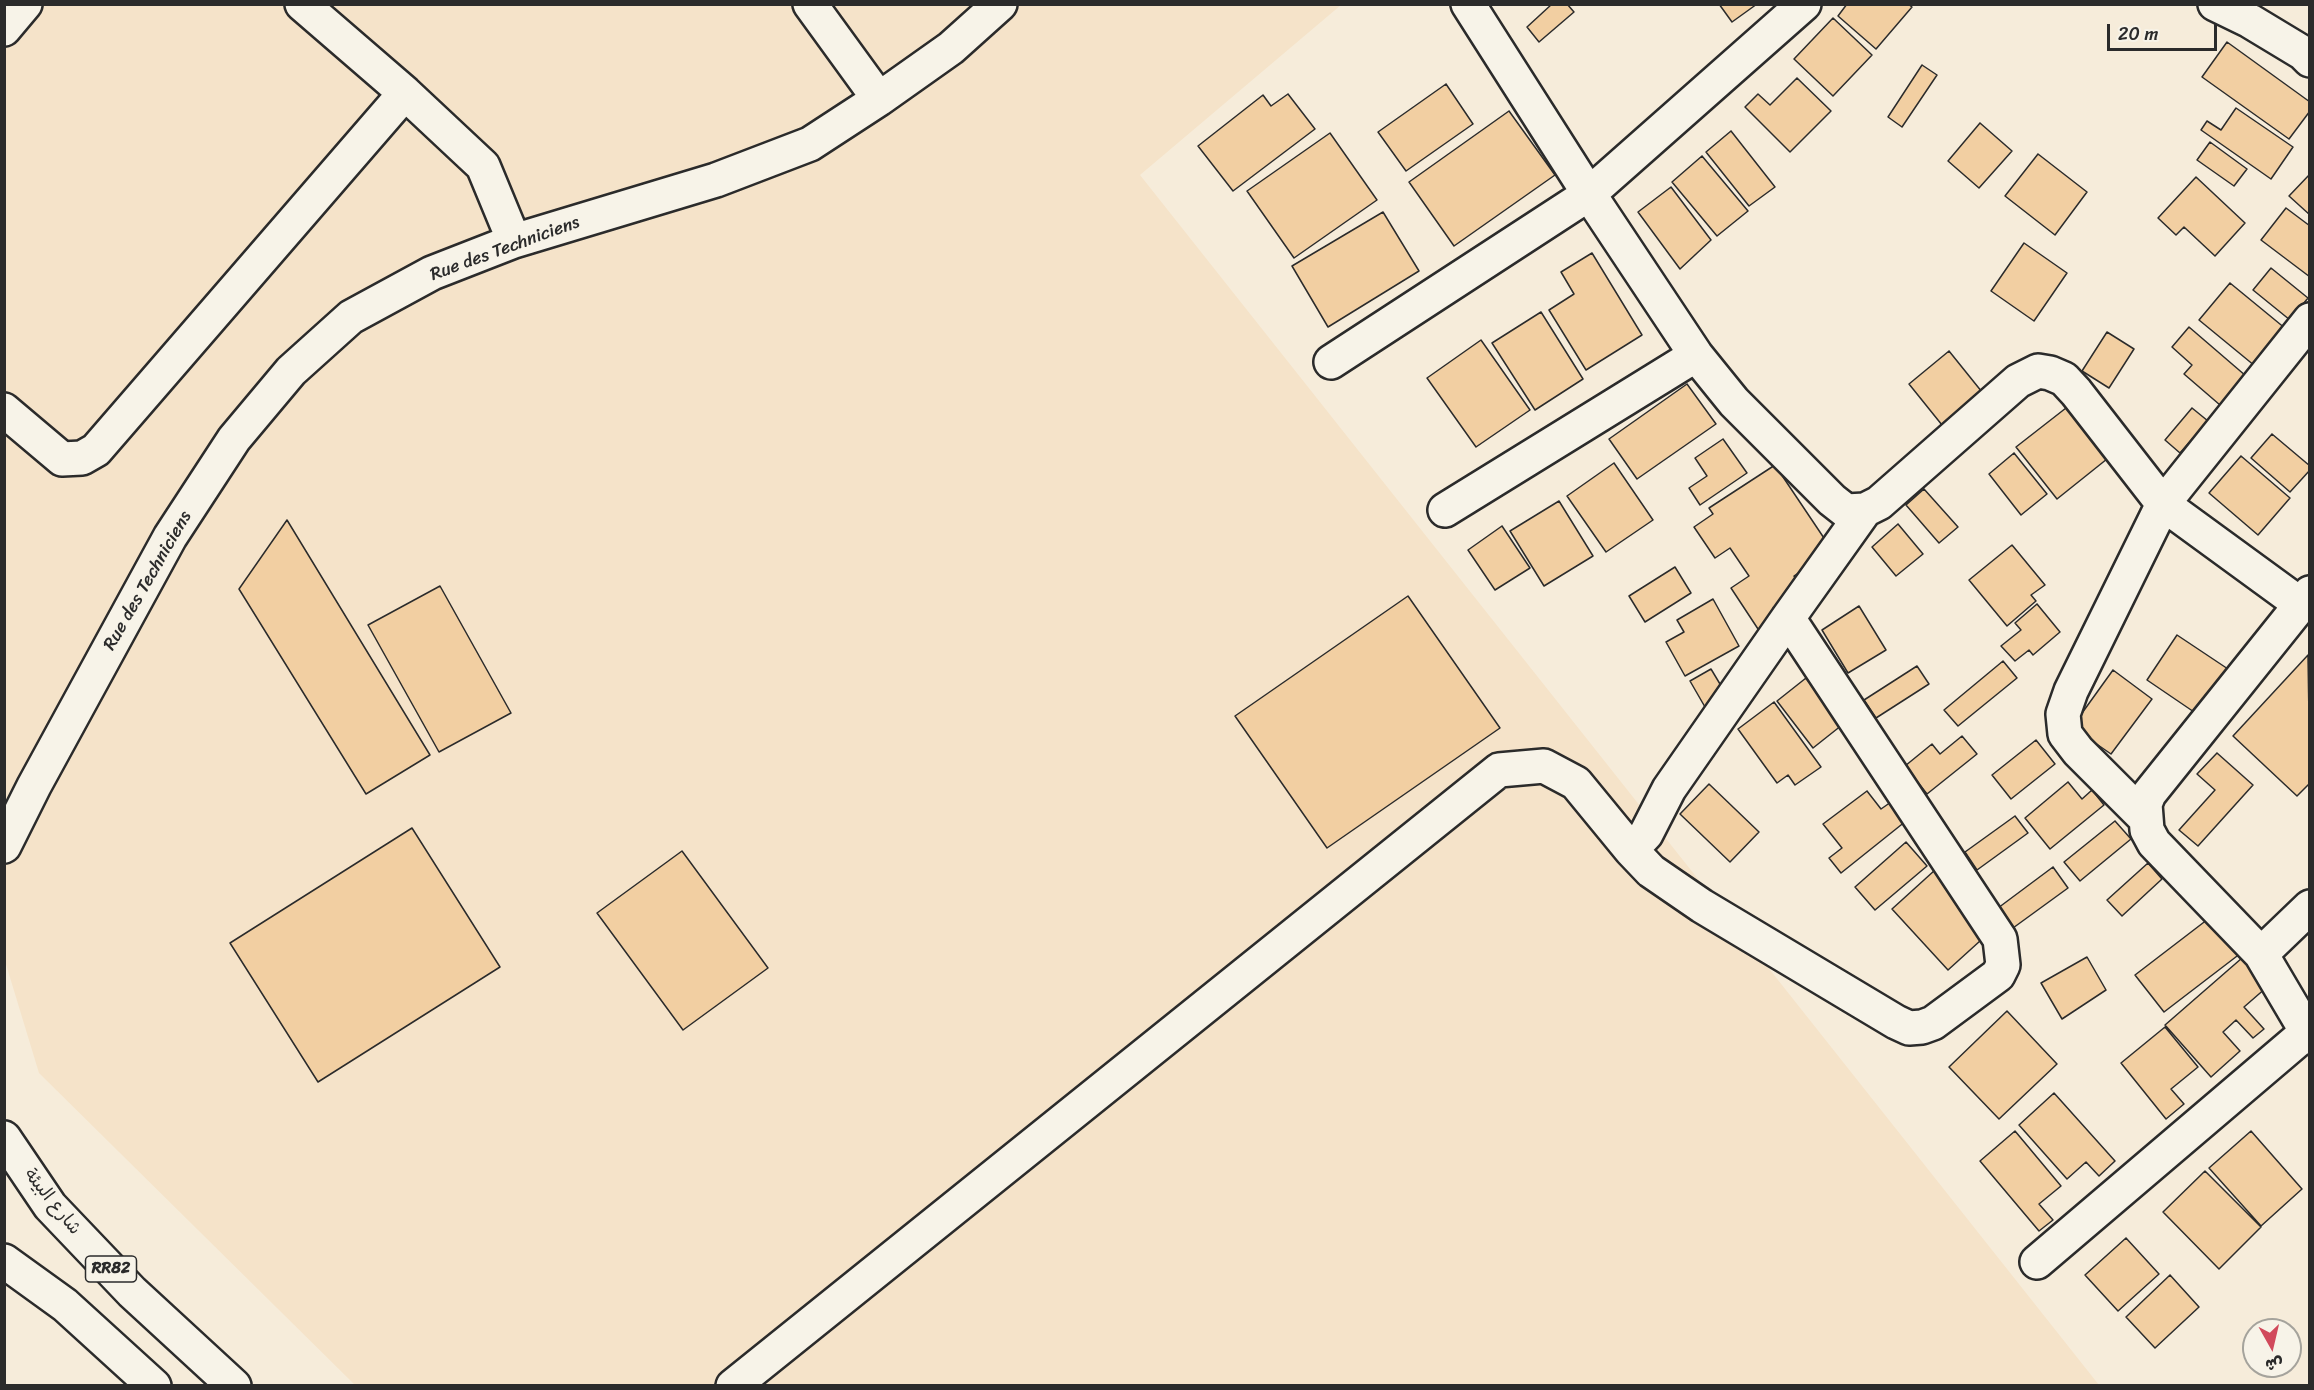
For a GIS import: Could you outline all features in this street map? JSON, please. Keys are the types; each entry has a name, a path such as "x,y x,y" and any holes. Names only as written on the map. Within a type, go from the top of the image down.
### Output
{"main road":[{"path":"4,29 25,4"},
{"path":"302,4 405,93 483,166 514,241"},
{"path":"810,4 879,99"},
{"name":"Rue des Techniciens","path":"4,846 34,786 170,537 234,439 291,371 351,317 432,273 514,241 716,180 810,144 951,48 1000,4"},
{"path":"1468,4 1589,195 1696,355 1734,402 1832,501 1846,511 1864,510 1879,503 2018,381 2038,371 2050,373 2064,379 2076,392 2163,504 2305,599 2149,794 2145,804 2145,818 2147,830 2154,843 2261,954 2308,1035 2037,1262"},
{"path":"1331,362 1589,195 1804,4"},
{"path":"2215,4 2250,21 2303,53 2310,60"},
{"path":"4,410 62,459 82,458 96,450 405,93"},
{"path":"2145,818 2078,751 2066,734 2063,714 2071,691 2163,504 2310,320"},
{"path":"1445,510 1696,355"},
{"path":"1631,850 1646,834 1670,789 1864,510"},
{"path":"733,1386 1499,770 1544,766 1576,783 1651,871 1702,906 1896,1022 1909,1028 1933,1023 1998,975 2003,965 2000,939 1788,618"},
{"name":"Rue des Techniciens","path":"4,808 34,786"},
{"path":"2261,954 2310,907"},
{"name":"شارع البيئة","path":"4,1138 50,1206 132,1292 234,1386"},
{"path":"4,1261 65,1305 154,1386"}],"shaded area":[{"path":"4,5 1341,5 1140,175 2099,1385 355,1385 39,1073 5,961"}],"building":[{"path":"1552,4 1567,4 1574,12 1539,42 1527,27"},
{"path":"1719,4 1757,4 1732,22"},
{"path":"1847,4 1908,4 1912,7 1876,49 1838,16"},
{"path":"1833,18 1872,55 1833,96 1794,59"},
{"path":"2227,42 2310,102 2310,111 2289,139 2202,77"},
{"path":"1922,65 1937,75 1902,127 1888,117"},
{"path":"1797,78 1831,111 1790,152 1745,107 1758,94 1770,105"},
{"path":"1446,84 1473,124 1406,171 1378,132"},
{"path":"1288,94 1315,129 1233,191 1198,146 1263,95 1271,106"},
{"path":"2236,108 2293,147 2271,179 2201,130 2207,121 2221,130"},
{"path":"1509,111 1555,175 1454,246 1409,182"},
{"path":"1980,123 2012,151 1979,188 1948,161"},
{"path":"1731,131 1775,187 1749,206 1706,152"},
{"path":"1330,133 1377,200 1294,258 1247,191"},
{"path":"2210,142 2247,169 2234,186 2197,160"},
{"path":"2038,154 2087,192 2055,235 2005,196"},
{"path":"1702,156 1748,211 1717,236 1672,182"},
{"path":"2310,174 2310,215 2289,196"},
{"path":"2196,177 2245,223 2215,256 2184,227 2176,235 2158,218"},
{"path":"1671,187 1711,240 1680,269 1638,212"},
{"path":"2286,208 2310,226 2310,277 2261,240"},
{"path":"1383,212 1419,271 1328,327 1292,266"},
{"path":"2024,243 2067,273 2034,321 1991,291"},
{"path":"1592,253 1642,335 1586,370 1549,310 1574,294 1561,272"},
{"path":"2271,268 2308,298 2290,320 2253,290"},
{"path":"2230,283 2286,329 2255,366 2199,320"},
{"path":"1541,312 1583,379 1535,410 1492,343"},
{"path":"2189,327 2246,376 2220,405 2184,374 2192,365 2172,347"},
{"path":"2107,332 2134,349 2109,388 2082,371"},
{"path":"1481,340 1530,410 1476,447 1427,378"},
{"path":"1949,351 1982,392 1942,425 1909,384"},
{"path":"1687,384 1716,424 1637,479 1609,439"},
{"path":"2066,408 2107,459 2057,499 2016,447"},
{"path":"2192,408 2208,421 2180,453 2165,440"},
{"path":"2272,434 2310,466 2310,470 2290,492 2251,458"},
{"path":"1723,439 1747,473 1700,505 1689,488 1707,476 1695,458"},
{"path":"2014,453 2047,494 2021,515 1989,474"},
{"path":"2241,456 2290,498 2258,535 2209,493"},
{"path":"1614,463 1653,520 1606,552 1567,496"},
{"path":"1775,465 1832,550 1794,576 1802,588 1760,632 1731,588 1749,576 1730,548 1715,558 1694,527 1713,514 1709,508"},
{"path":"1924,489 1958,527 1939,543 1906,505"},
{"path":"1559,501 1593,556 1544,586 1510,531"},
{"path":"287,520 430,755 366,794 239,589"},
{"path":"1898,524 1923,554 1896,576 1872,547"},
{"path":"1502,526 1530,568 1495,590 1468,550"},
{"path":"2012,545 2045,585 2031,595 2036,601 2007,626 1969,580"},
{"path":"1675,567 1691,593 1645,622 1629,596"},
{"path":"440,586 511,713 439,752 368,625"},
{"path":"1408,596 1500,728 1327,848 1235,716"},
{"path":"1713,599 1739,646 1685,676 1666,642 1684,632 1677,620"},
{"path":"2037,604 2060,632 2033,655 2029,650 2015,661 2001,646 2021,630 2015,623"},
{"path":"1859,606 1886,650 1848,673 1822,630"},
{"path":"2177,635 2228,669 2197,714 2147,680"},
{"path":"2308,655 2310,783 2297,796 2233,736"},
{"path":"2003,661 2017,678 1958,726 1944,710"},
{"path":"1917,666 1929,684 1876,718 1864,700"},
{"path":"1711,669 1726,694 1705,707 1690,681"},
{"path":"2113,670 2152,699 2111,754 2072,727"},
{"path":"1806,678 1842,725 1813,748 1777,701"},
{"path":"1774,702 1821,767 1795,785 1788,775 1777,783 1738,729"},
{"path":"1962,736 1977,754 1927,794 1905,766 1932,744 1940,754"},
{"path":"2036,740 2055,764 2011,799 1992,775"},
{"path":"2217,753 2253,785 2198,846 2179,830 2215,790 2197,774"},
{"path":"2068,782 2082,799 2092,790 2104,805 2050,849 2025,818"},
{"path":"1709,784 1759,832 1730,862 1680,814"},
{"path":"1867,791 1881,809 1891,802 1906,821 1841,873 1829,858 1842,848 1823,824"},
{"path":"2015,816 2028,833 1977,870 1965,852"},
{"path":"2115,821 2131,839 2080,881 2064,862"},
{"path":"412,828 500,967 318,1082 230,943"},
{"path":"1906,842 1927,866 1875,910 1855,887"},
{"path":"682,851 768,968 683,1030 597,913"},
{"path":"2148,863 2162,879 2122,916 2107,900"},
{"path":"2053,867 2068,888 2013,928 1998,908"},
{"path":"1935,870 1991,931 1948,970 1892,909"},
{"path":"2212,916 2241,953 2164,1012 2135,975"},
{"path":"2087,957 2106,990 2062,1019 2041,983"},
{"path":"2242,958 2267,987 2244,1007 2264,1029 2253,1038 2236,1020 2223,1032 2240,1051 2211,1077 2165,1025"},
{"path":"2007,1011 2057,1064 1999,1119 1949,1067"},
{"path":"2165,1027 2198,1067 2171,1089 2184,1104 2166,1119 2121,1063"},
{"path":"2054,1093 2115,1161 2099,1176 2086,1162 2067,1179 2019,1125"},
{"path":"2015,1131 2061,1186 2039,1204 2053,1220 2039,1231 1980,1161"},
{"path":"2251,1131 2302,1189 2261,1226 2209,1168"},
{"path":"2205,1171 2261,1227 2219,1269 2163,1212"},
{"path":"2126,1238 2159,1274 2118,1311 2085,1275"},
{"path":"2170,1275 2199,1307 2155,1348 2126,1317"}]}
